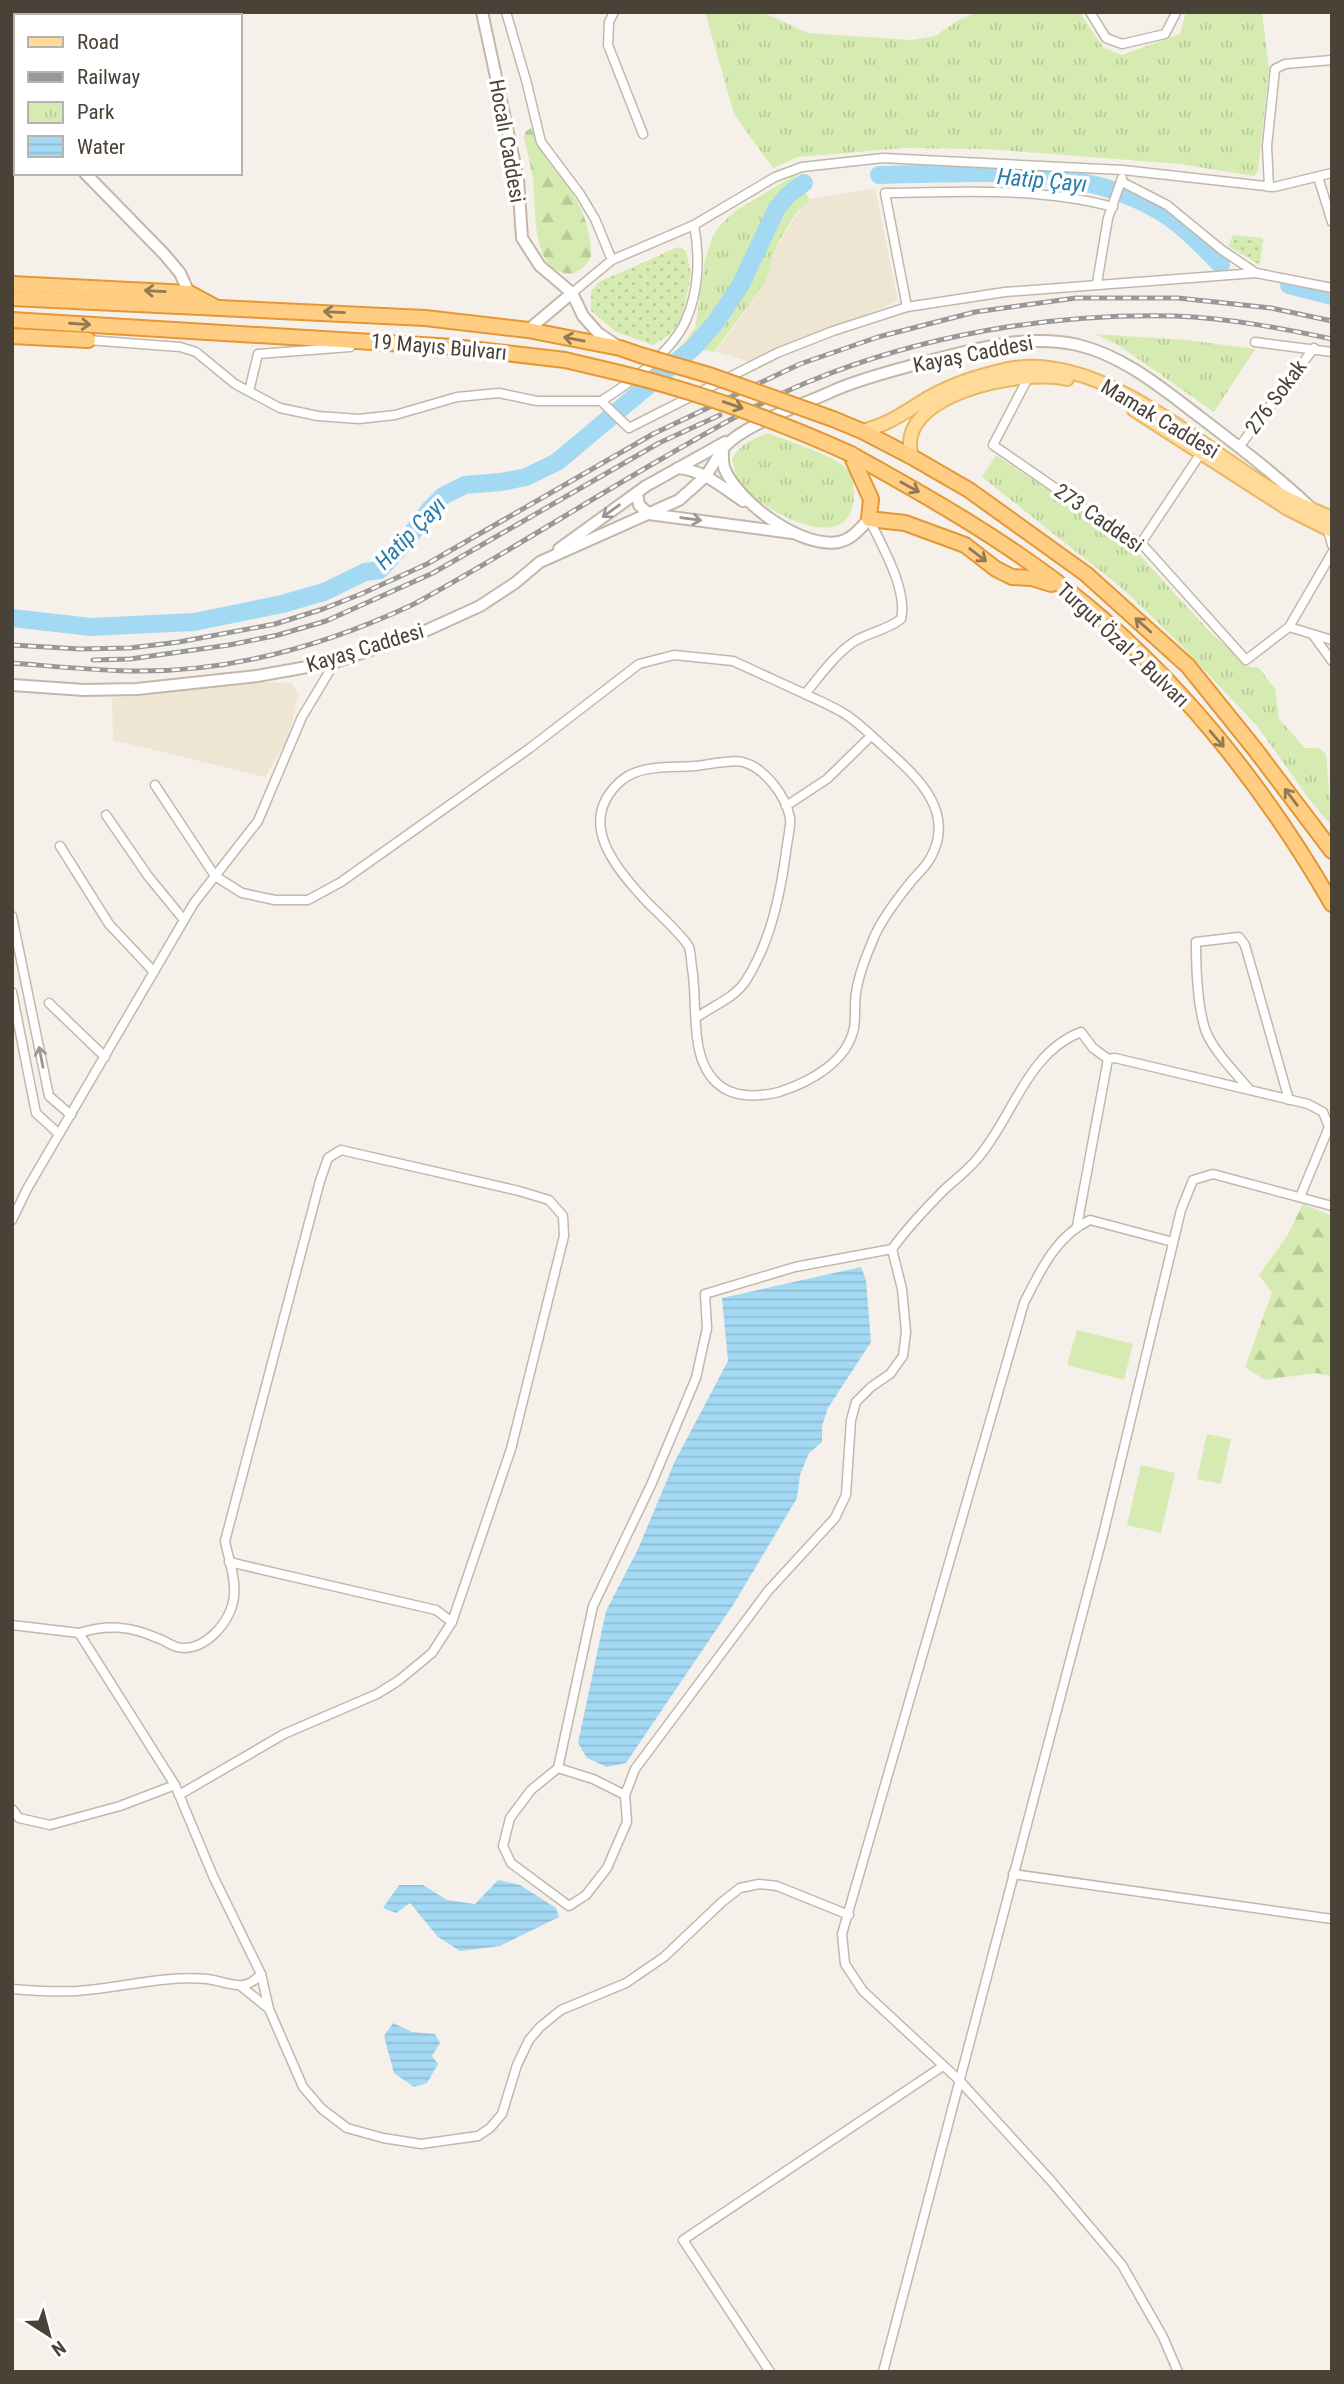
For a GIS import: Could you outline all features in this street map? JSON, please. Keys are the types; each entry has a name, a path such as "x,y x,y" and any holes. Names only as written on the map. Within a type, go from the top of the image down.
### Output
{"highway":[{"name":"19 Mayıs Bulvarı","path":"12,284 189,293 219,310"},
{"name":"19 Mayıs Bulvarı","path":"12,298 425,318 528,330 620,348 712,376 833,419"},
{"name":"19 Mayıs Bulvarı","path":"12,320 401,342 565,360 676,386 740,407 851,454"},
{"path":"12,336 88,340"},
{"name":"Turgut Özal 2 Bulvarı","path":"833,419 912,457 969,490 1086,574 1188,666 1332,851"},
{"path":"851,454 871,499 869,519 905,523 965,545 996,569 1012,577 1032,578 1066,589"},
{"name":"Turgut Özal 2 Bulvarı","path":"851,454 930,498 1005,545 1066,589 1140,655 1227,750 1272,808 1332,904"}],"main road":[{"name":"Mamak Caddesi","path":"862,431 890,423 927,399 974,377 1013,368 1058,368 1085,375 1116,389 1311,515 1331,525"},
{"name":"Mamak Caddesi","path":"912,457 908,444 912,431 935,407 976,386 995,380 1055,376 1096,389 1140,413 1279,504 1311,515"}],"street":[{"name":"Hocalı Caddesi","path":"482,12 518,179 522,238 540,266 572,293 583,316 598,333 620,348"},
{"path":"506,12 541,142 580,194 595,219 612,260"},
{"path":"614,12 609,22 608,45 643,134"},
{"path":"1090,12 1106,38 1122,44 1165,34 1175,12"},
{"path":"1269,187 1267,146 1275,69 1284,64 1332,60"},
{"path":"528,330 612,260 694,225 775,177 802,167 883,158 1123,170 1269,187 1332,173"},
{"path":"1097,283 1108,218 1121,185 1123,170"},
{"path":"87,175 180,273 189,293"},
{"path":"1318,177 1332,222"},
{"path":"1121,185 1167,205 1222,250 1256,273"},
{"path":"907,307 885,193 1036,195 1114,203"},
{"path":"88,340 180,347 196,352 235,384 280,408 318,416 359,419 395,415 457,397 499,393 537,401 601,401 622,389 669,346 686,321 695,285 698,246 694,225"},
{"path":"601,401 629,428 777,353 907,307 1005,292 1097,283 1256,273 1332,288"},
{"name":"Kayaş Caddesi","path":"12,685 84,690 137,689 257,677 335,662 423,632 480,606 515,583 540,562 679,500 706,476 733,438 839,388 962,352 1008,343 1041,340 1080,345 1106,354 1142,375 1282,480 1311,515"},
{"path":"248,391 258,354 401,342"},
{"path":"1255,342 1332,352"},
{"name":"276 Sokak","path":"1239,447 1314,348"},
{"name":"273 Caddesi","path":"1029,376 993,445 1122,534 1141,543 1246,660 1289,627"},
{"path":"540,562 636,493 733,438"},
{"path":"723,449 724,468 734,485 763,514"},
{"path":"1141,543 1201,453"},
{"path":"678,468 692,469 706,476 763,514 819,542 840,542 856,534 869,519 888,557 904,607 901,619 881,631 856,640 834,659 805,694"},
{"path":"636,493 639,505 649,514 799,534"},
{"path":"1331,525 1332,545"},
{"path":"1332,553 1289,627 1332,640"},
{"path":"1312,634 1332,661"},
{"path":"155,785 215,876 242,893 275,900 308,900 341,882 530,748 639,664 674,655 733,661 847,715 871,736 918,778 931,796 937,813 938,841 930,860 880,924 863,965 855,995 854,1028 839,1059 807,1080 767,1095 744,1095 725,1089 707,1072 700,1052 696,1018 695,982 689,947 640,894 603,842 599,816 605,798 625,778 645,769 742,761 767,776 782,795 790,819 782,880 764,948 734,995 710,1007 696,1018"},
{"path":"12,1220 27,1189 194,903 258,821 302,717 335,662"},
{"path":"786,806 827,779 871,736"},
{"path":"106,815 148,876 184,920"},
{"path":"60,846 109,923 154,972"},
{"path":"12,916 49,1096 71,1115"},
{"path":"1250,1090 1228,1065 1205,1031 1196,942 1238,937 1245,944 1289,1100"},
{"path":"12,992 36,1113 59,1134"},
{"path":"49,1003 105,1056"},
{"path":"892,1249 903,1300 906,1332 903,1356 890,1374 856,1402 851,1420 846,1495 835,1518 768,1591 635,1769 625,1795 627,1822 607,1868 586,1895 569,1906 512,1863 503,1846 510,1818 531,1790 558,1768 593,1606 651,1485 696,1378 707,1328 705,1294 795,1267 892,1249 908,1226 976,1160 1000,1128 1034,1069 1054,1046 1081,1032 1093,1048 1108,1059 1115,1058 1308,1104 1323,1112 1329,1127 1300,1197"},
{"path":"1077,1226 1108,1059"},
{"path":"12,1625 79,1633 97,1627 118,1626 140,1631 177,1647 192,1648 211,1637 224,1624 234,1595 225,1541 328,1158 341,1150 549,1200 563,1216 564,1236 511,1449 452,1622 432,1653 398,1681 284,1734 180,1796"},
{"path":"883,2372 1103,1535 1181,1210 1193,1180 1213,1174 1332,1206"},
{"path":"1173,1242 1090,1220 1077,1226 1064,1238 1043,1264 1024,1303 842,1934 845,1964 863,1991 959,2080 1070,2202 1122,2265 1158,2328 1178,2372"},
{"path":"229,1562 436,1610 452,1622"},
{"path":"79,1633 175,1785 214,1876 261,1974 269,2009 303,2087 322,2109 347,2128 383,2138 421,2144 478,2136 490,2128 502,2114 517,2065 529,2040 540,2026 561,2010 626,1983 664,1957 740,1888 759,1884 777,1886 849,1915"},
{"path":"558,1768 593,1779 625,1795"},
{"path":"12,1809 19,1818 50,1825 120,1806 175,1785"},
{"path":"1013,1874 1332,1919"},
{"path":"242,1987 261,1974"},
{"path":"12,1989 78,1991 188,1978 219,1980 242,1987 269,2009"},
{"path":"769,2372 683,2240 943,2066"}],"shaded area":[{"path":"875,188 898,301 751,362 716,352 765,283 778,245 797,214 810,199"},
{"path":"254,682 292,683 298,695 286,741 265,777 113,740 112,698"}],"green space":[{"path":"705,12 762,12 808,33 911,40 935,36 977,12 1079,12 1104,48 1122,55 1180,34 1186,12 1262,12 1269,69 1258,171 1254,176 1180,164 987,149 902,148 798,157 773,168 734,114"},
{"path":"531,128 574,196 587,224 591,256 581,269 574,273 563,273 551,267 540,245 533,180 524,137 526,131"},
{"path":"795,175 810,200 796,213 778,243 765,283 714,352 682,346 695,328 705,260 712,238 720,225 737,210"},
{"path":"1233,235 1263,238 1260,265 1228,246"},
{"path":"678,247 686,251 691,274 682,319 669,335 653,345 616,332 591,311 591,291 599,282"},
{"path":"1095,334 1187,340 1255,349 1214,412 1120,346"},
{"path":"768,433 821,454 847,469 853,481 854,495 850,514 839,525 825,528 789,519 771,509 742,485 732,459 743,446"},
{"path":"996,455 1135,550 1211,633 1250,667 1259,668 1275,689 1279,719 1305,748 1318,748 1326,754 1332,826 1312,803 1257,726 1172,636 1123,589 982,477"},
{"path":"1303,1204 1332,1216 1332,1376 1316,1373 1265,1380 1245,1367 1272,1293 1259,1275 1287,1236"},
{"path":"1077,1330 1133,1344 1124,1380 1067,1365"},
{"path":"1207,1434 1231,1439 1221,1484 1197,1479"},
{"path":"1141,1465 1175,1473 1161,1533 1127,1525"}],"water":[{"path":"861,1267 866,1280 871,1342 828,1408 822,1426 822,1442 809,1453 800,1475 797,1498 733,1605 626,1763 607,1767 587,1758 578,1743 606,1611 638,1549 675,1461 728,1361 722,1298"},
{"path":"498,1880 520,1885 556,1908 559,1917 500,1946 460,1951 438,1937 410,1903 396,1913 383,1908 399,1885 423,1885 447,1900 475,1904"},
{"path":"393,2023 412,2032 435,2034 440,2043 432,2056 438,2064 427,2083 414,2087 394,2073 384,2036"}],"waterway":[{"name":"Hatip Çayı","path":"879,175 1024,174 1096,185 1129,196 1161,212 1185,230 1221,265"},
{"name":"Hatip Çayı","path":"12,618 91,627 194,622 282,604 324,592 365,572 380,570 443,496 465,485 526,477 557,462 694,347 715,323 740,286 777,208 789,194 804,183"},
{"name":"Hatip Çayı","path":"1289,285 1332,296"}],"railway":[{"path":"12,645 80,649 130,648 275,624 323,609 427,564 653,434 800,364 878,337 975,312 1076,298 1178,298 1271,308 1332,321"},
{"path":"12,663 129,671 202,667 274,654 344,633 412,605 770,399 808,382 896,351 988,330 1034,323 1128,316 1215,319 1332,339"},
{"path":"93,660 130,659 229,645 326,621 433,573 659,443 720,415"}]}
